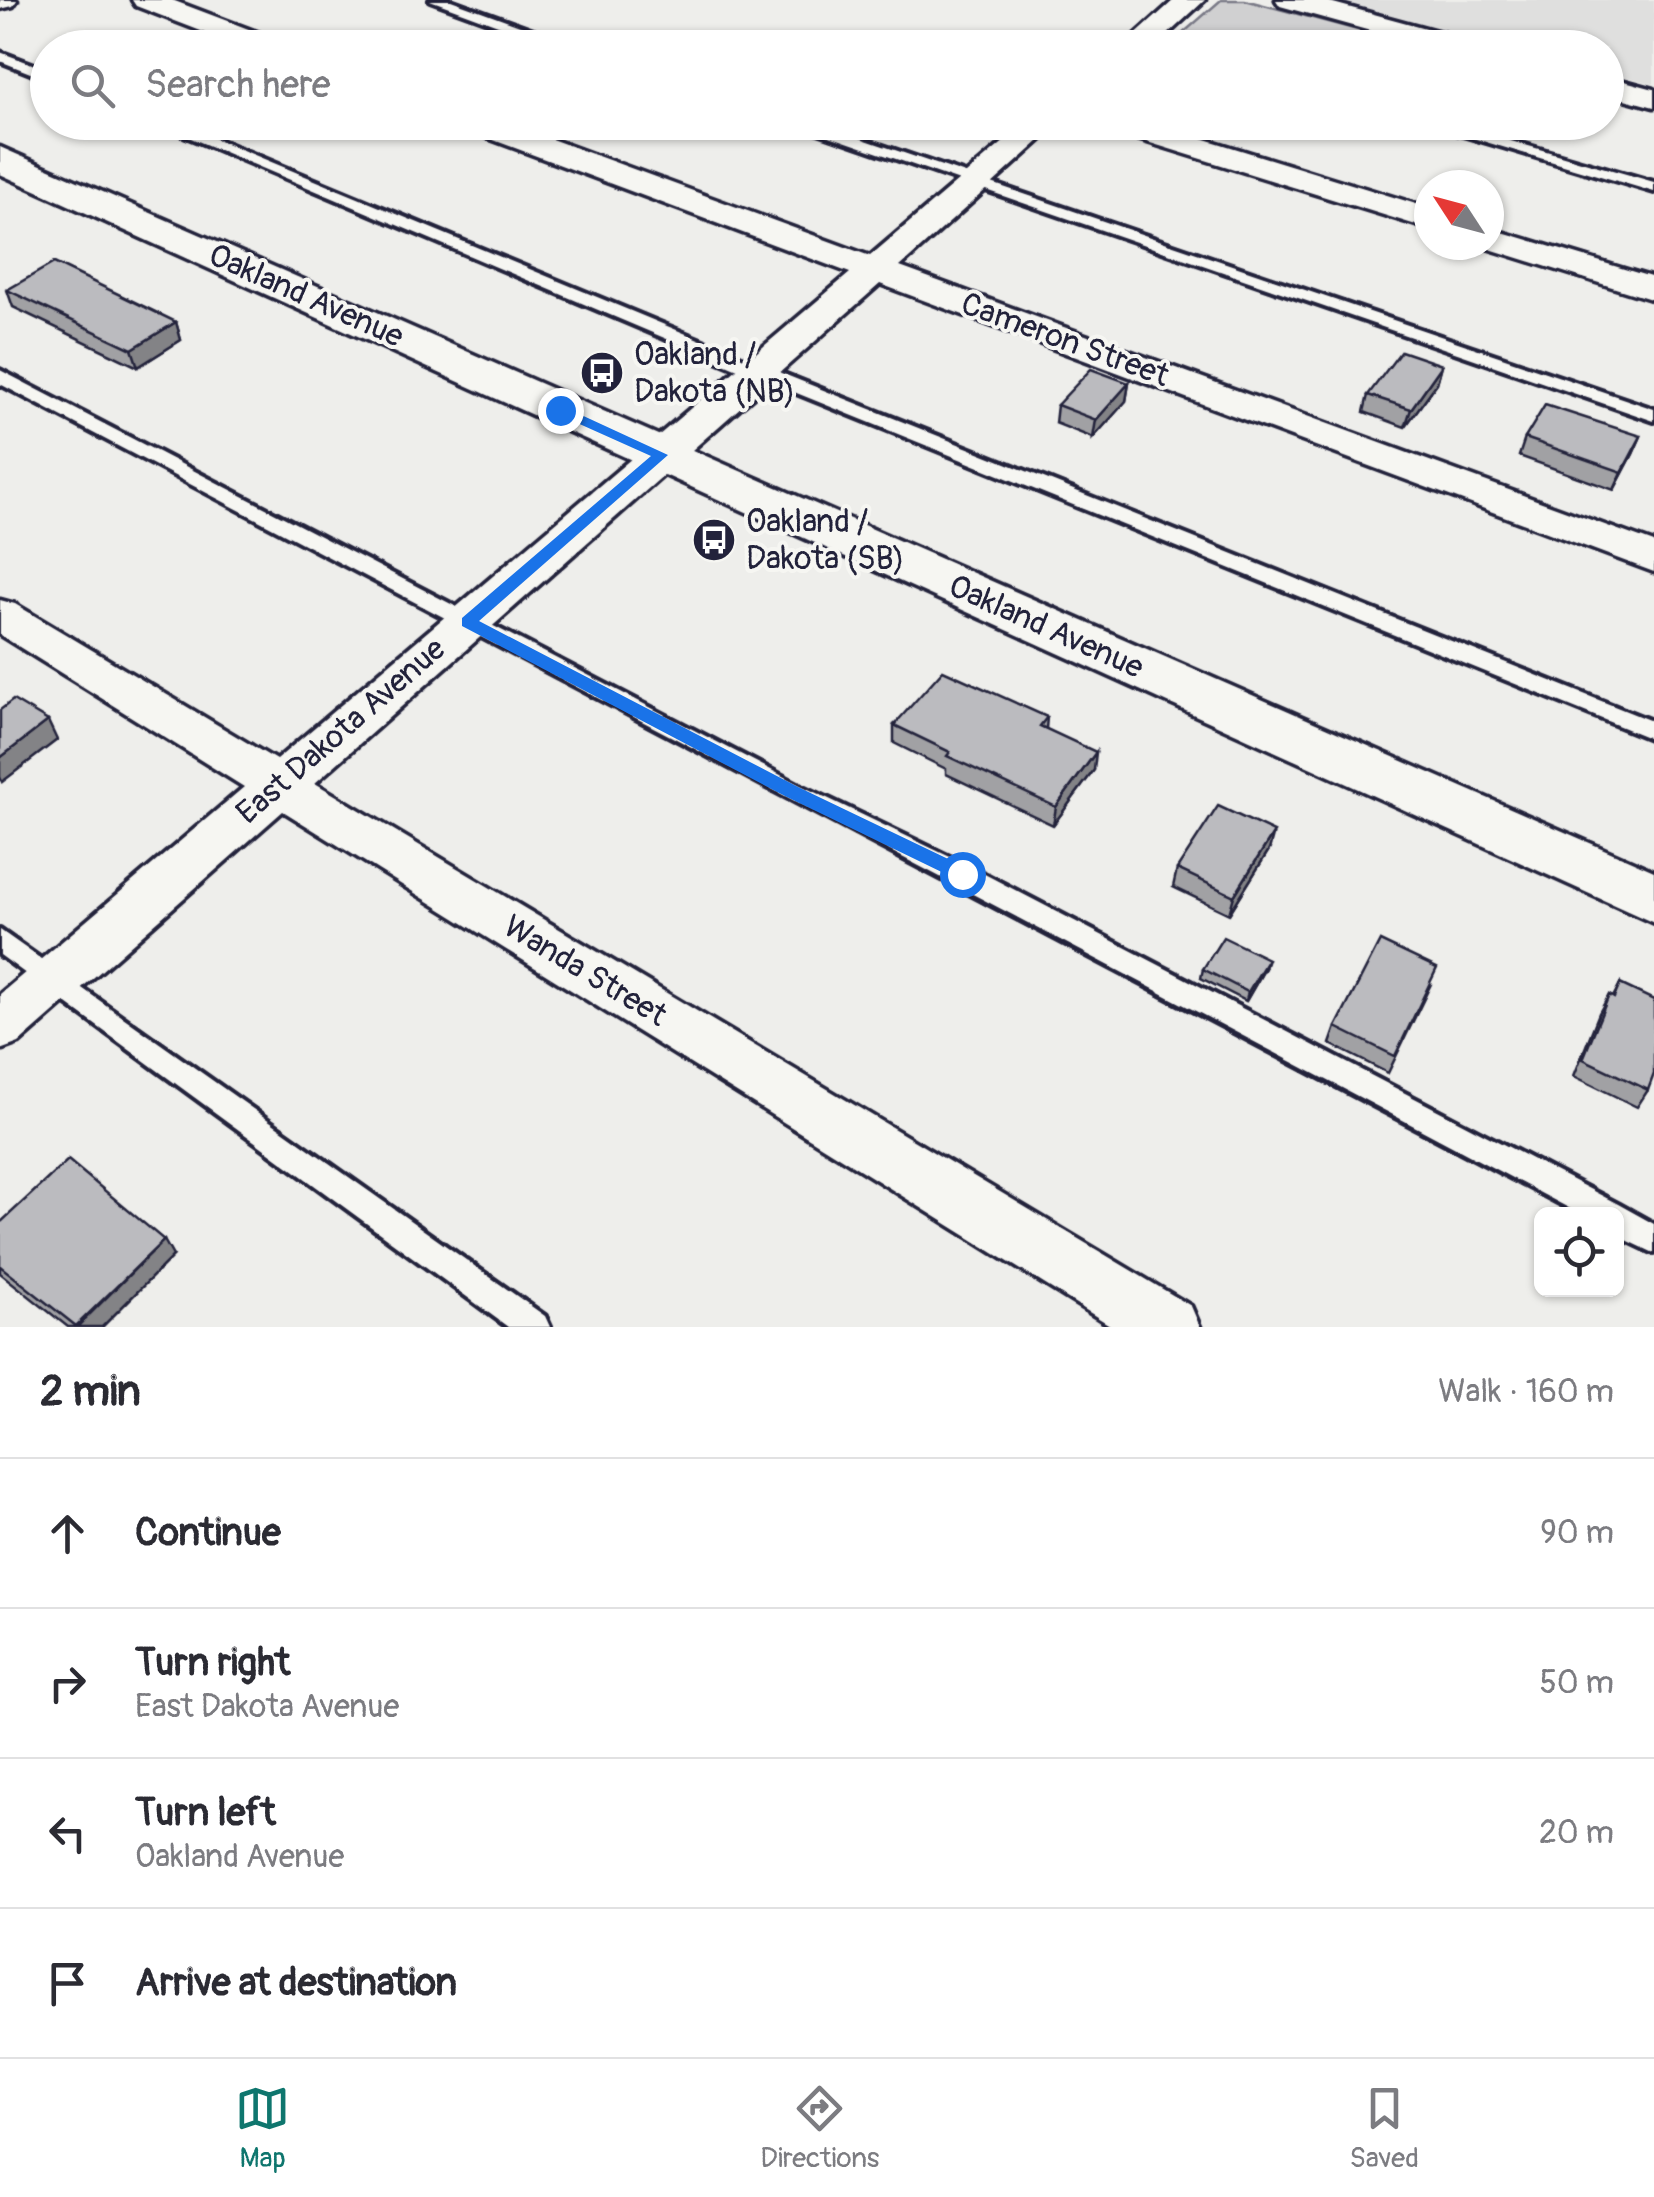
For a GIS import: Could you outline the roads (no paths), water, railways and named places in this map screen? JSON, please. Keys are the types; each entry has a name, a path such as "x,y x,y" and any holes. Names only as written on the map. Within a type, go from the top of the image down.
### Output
{"street":[{"path":"146,0 225,30"},
{"path":"1162,30 1191,0"},
{"path":"1290,0 1401,30"},
{"path":"1624,90 1654,98"},
{"name":"Cameron Street","path":"524,140 1654,558"},
{"name":"East Dakota Avenue","path":"0,1027 1026,140"},
{"path":"1174,140 1414,214"},
{"name":"Oakland Avenue","path":"0,159 1654,898"},
{"path":"1504,243 1654,288"},
{"name":"Wanda Street","path":"0,614 1170,1327"}],"lane":[{"path":"437,0 524,30"},
{"path":"0,56 30,68"},
{"path":"203,140 758,371 1654,731"},
{"path":"848,140 1654,415"},
{"path":"1489,140 1654,187"},
{"path":"0,376 1595,1207"},
{"path":"0,941 534,1327"},
{"path":"1624,1223 1654,1239"}],"place":[{"name":"Oakland / Dakota (NB)","path":"602,373"},
{"name":"Oakland / Dakota (SB)","path":"714,540"}]}
